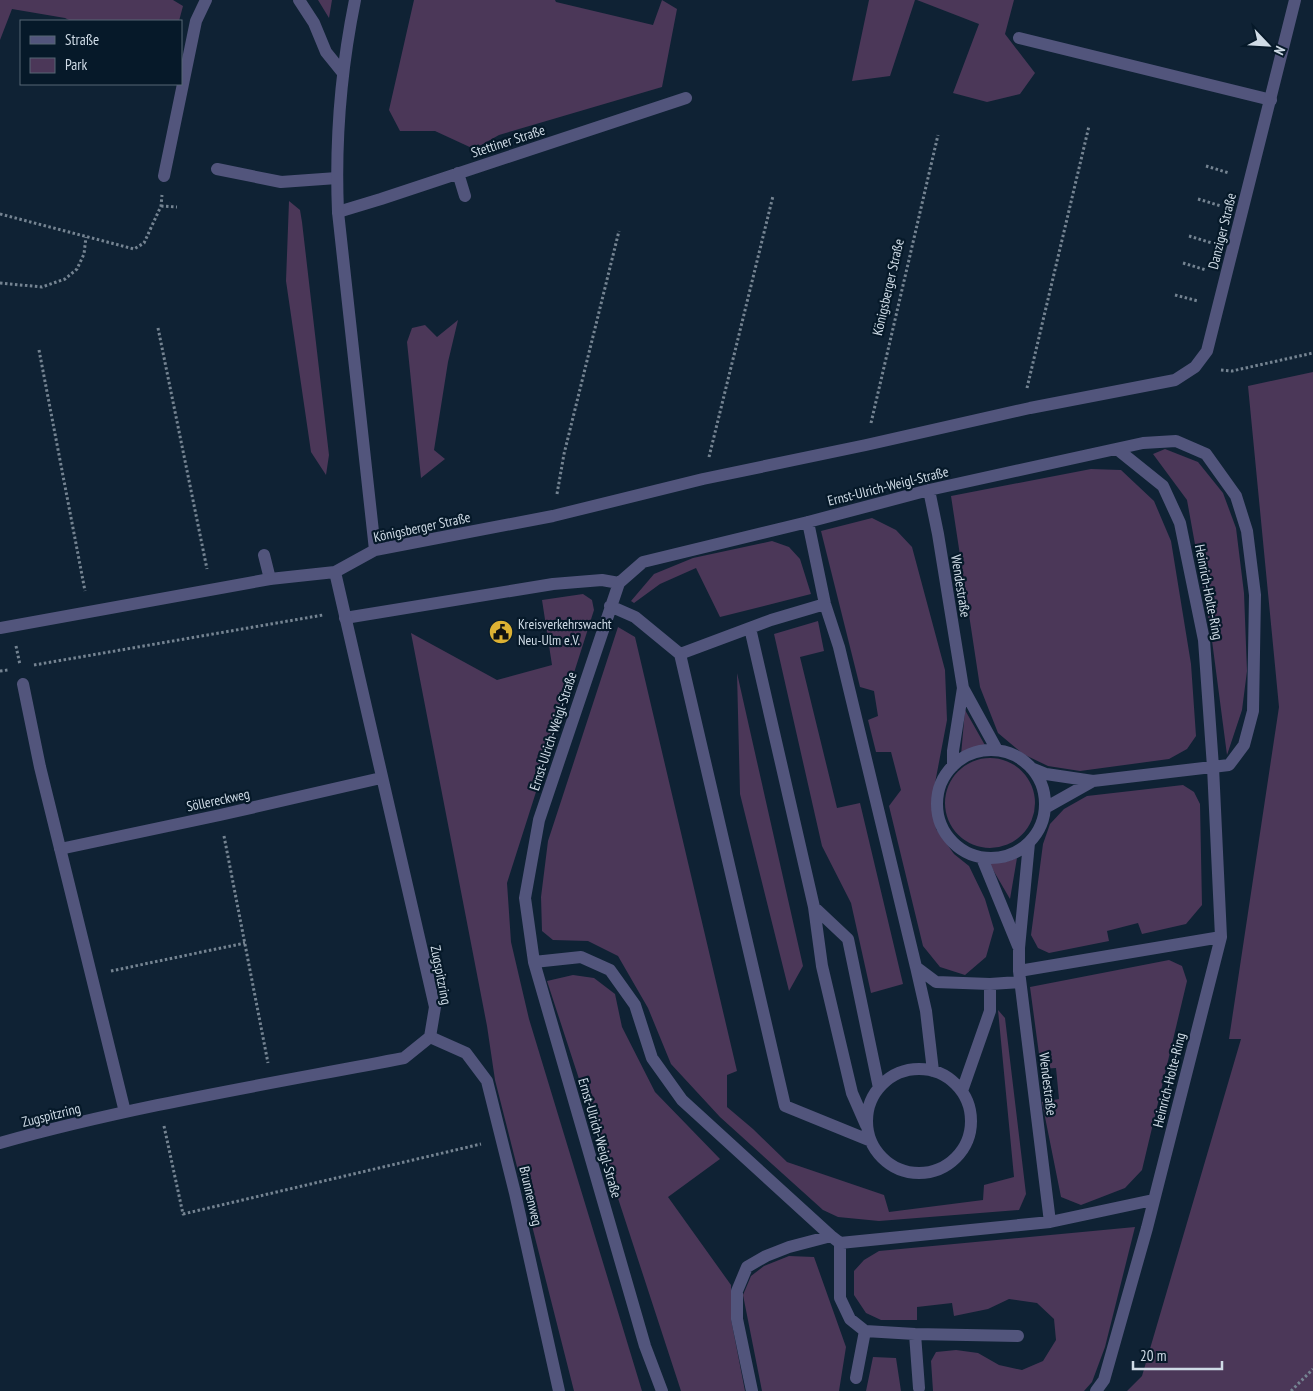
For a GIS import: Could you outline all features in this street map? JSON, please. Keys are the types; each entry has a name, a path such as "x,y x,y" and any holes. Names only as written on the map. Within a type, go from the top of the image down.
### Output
{"street":[{"path":"164,176 196,21 206,0"},
{"path":"299,0 314,23 326,52 343,73"},
{"path":"355,0 343,73 337,178 338,212 374,550"},
{"name":"Danziger Straße","path":"1195,366 1207,351 1296,0"},
{"path":"1019,38 1271,100"},
{"name":"Stettiner Straße","path":"338,212 686,98"},
{"path":"217,169 281,182 337,178"},
{"path":"458,173 465,196"},
{"name":"Königsberger Straße","path":"6,627 270,579 335,572 374,550 553,516 703,479 866,446 1030,408 1175,380 1195,366"},
{"name":"Ernst-Ulrich-Weigl-Straße","path":"662,1391 644,1346 534,962 525,898 539,820 618,583 643,562 929,490 1143,443 1176,440 1206,454 1236,496 1247,531 1254,595 1253,711 1244,745 1239,752 1229,765 1213,767"},
{"name":"Heinrich-Holte-Ring","path":"1096,1391 1104,1380 1221,937 1213,767 1204,640 1180,523 1163,486 1116,449"},
{"name":"Wendestraße","path":"929,490 963,688 953,766"},
{"path":"808,522 825,604 839,647 916,967 926,1012 933,1071"},
{"path":"264,555 270,579"},
{"name":"Zugspitzring","path":"0,1144 125,1112 404,1058 430,1037 435,1007 335,572"},
{"path":"344,614 554,584 602,580 618,583"},
{"path":"680,654 772,620 825,604"},
{"path":"610,606 635,617 680,654 785,1106 871,1141"},
{"path":"750,628 814,907 822,966 852,1093 868,1127"},
{"path":"24,684 40,767 125,1112"},
{"name":"Wendestraße","path":"963,688 997,750"},
{"path":"997,750 1010,753 1021,759 1031,768 1039,780 1044,794 1045,808 1037,832 1029,843 1015,853 999,858 982,858 966,852 952,842 943,829 937,812 938,796 943,780 953,766 966,756 981,751 997,750"},
{"path":"1031,768 1046,774 1093,781 1213,767"},
{"name":"Söllereckweg","path":"60,849 381,778"},
{"path":"1045,808 1093,781"},
{"name":"Wendestraße","path":"1029,843 1019,948 1019,977 1050,1222"},
{"name":"Wendestraße","path":"982,858 1019,948"},
{"path":"814,907 848,939 879,1088"},
{"path":"916,967 936,982 990,984 1221,937"},
{"path":"534,962 581,957 610,970 635,1005 652,1058 682,1100 835,1240 840,1298 850,1319 865,1331 1018,1336"},
{"path":"962,1091 990,1011 990,984"},
{"name":"Brunnenweg","path":"430,1037 466,1053 487,1082 502,1139 559,1391"},
{"path":"918,1069 933,1071 950,1078 962,1091 970,1107 972,1124 968,1142 958,1157 944,1168 928,1173 910,1172 894,1167 880,1155 871,1141 868,1113 872,1100 879,1088 890,1078 904,1071 918,1069"},
{"path":"752,1391 737,1319 737,1291 747,1267 766,1256 781,1250 835,1240 1050,1222 1153,1200"},
{"path":"856,1378 865,1331"},
{"path":"915,1334 918,1388"}],"path":[{"path":"1030,408 1026,391 1089,126"},
{"name":"Königsberger Straße","path":"866,446 938,135"},
{"path":"0,214 134,249 144,243 161,206 164,176"},
{"path":"703,479 773,196"},
{"path":"161,206 177,207"},
{"path":"553,516 564,454 619,231"},
{"path":"0,283 42,287 65,280 77,269 84,254 86,237"},
{"path":"158,328 212,589"},
{"path":"40,350 89,612"},
{"path":"1195,366 1232,371 1313,353"},
{"path":"0,671 344,614"},
{"path":"6,627 24,684"},
{"path":"220,815 272,1084"},
{"path":"91,975 245,942"},
{"path":"160,1106 183,1214 502,1139"},
{"path":"1290,1391 1313,1369"}],"green space":[{"path":"0,0 173,0 183,6 179,20 69,20 12,9 0,40"},
{"path":"318,0 332,0 329,18"},
{"path":"414,0 555,0 556,2 653,25 662,0 677,9 662,87 499,135 474,149 435,131 400,131 389,110"},
{"path":"869,0 915,0 890,76 852,81"},
{"path":"917,0 1014,0 1005,34 1035,73 1020,94 987,102 953,93 979,24"},
{"path":"289,201 300,210 302,222 329,455 326,475 311,452 286,281"},
{"path":"458,320 448,362 434,450 445,459 421,478 407,342 412,328 425,325 437,337"},
{"path":"1313,372 1313,1391 1127,1391 1142,1376 1241,1039 1229,1039 1279,707 1248,386"},
{"path":"1165,449 1198,462 1223,493 1236,528 1244,593 1247,671 1242,710 1227,755 1211,633 1187,500 1153,454"},
{"path":"1091,469 1121,470 1154,501 1171,541 1191,664 1196,736 1187,749 1169,759 1080,771 1048,766 1023,754 998,733 980,687 951,496"},
{"path":"872,518 896,530 912,547 945,670 947,720 932,799 936,829 954,854 969,866 985,899 994,929 986,957 965,975 940,967 923,946 889,806 901,790 891,752 876,752 868,720 878,716 874,691 860,687 821,531"},
{"path":"772,541 789,547 800,559 811,594 720,617 696,568 660,584 634,603 631,601 654,574 693,558"},
{"path":"583,594 592,600 594,610 507,883 511,942 529,1019 642,1391 574,1391 495,1080 487,1026 411,633 497,680 552,665 542,600"},
{"path":"818,621 824,651 800,657 837,808 860,803 903,984 871,993 851,903 822,846 774,634"},
{"path":"618,627 635,637 737,1071 727,1075 727,1107 787,1162 884,1195 889,1212 983,1200 984,1185 1014,1177 998,1010 1005,1018 1026,1194 1019,1210 879,1221 838,1217 823,1210 720,1117 671,1064 648,1008 618,956 588,941 553,940 542,931 541,897 548,841"},
{"path":"737,673 803,966 789,991 740,794"},
{"path":"965,710 986,747 974,748 961,755"},
{"path":"990,758 1007,762 1022,771 1031,786 1035,803 1031,820 1022,835 1007,844 990,848 973,844 958,835 949,820 945,803 949,786 958,771 973,762"},
{"path":"1183,785 1194,792 1200,804 1202,905 1186,924 1142,934 1138,923 1107,931 1109,941 1049,953 1038,948 1031,935 1043,844 1050,824 1064,809 1087,796"},
{"path":"1017,858 1010,899 989,863 1005,862"},
{"path":"1169,960 1182,966 1187,981 1142,1170 1125,1188 1081,1205 1061,1197 1042,1102 1059,1099 1056,1068 1041,1069 1030,987"},
{"path":"573,975 594,978 615,994 622,1027 655,1092 720,1159 668,1197 731,1285 731,1319 745,1391 681,1391 547,981"},
{"path":"1135,1227 1105,1347 1092,1382 1084,1391 933,1391 931,1361 936,1352 956,1350 978,1353 999,1365 1022,1370 1043,1361 1056,1340 1054,1319 1037,1303 1009,1299 988,1309 954,1316 952,1303 917,1307 917,1320 881,1320 866,1313 854,1295 854,1271 864,1260 879,1251"},
{"path":"789,1256 814,1257 846,1347 839,1391 762,1391 743,1295 751,1276 764,1266"},
{"path":"873,1357 896,1358 901,1391 866,1391"}],"place":[{"name":"Kreisverkehrswacht Neu-Ulm e.V.","path":"501,632"}]}
